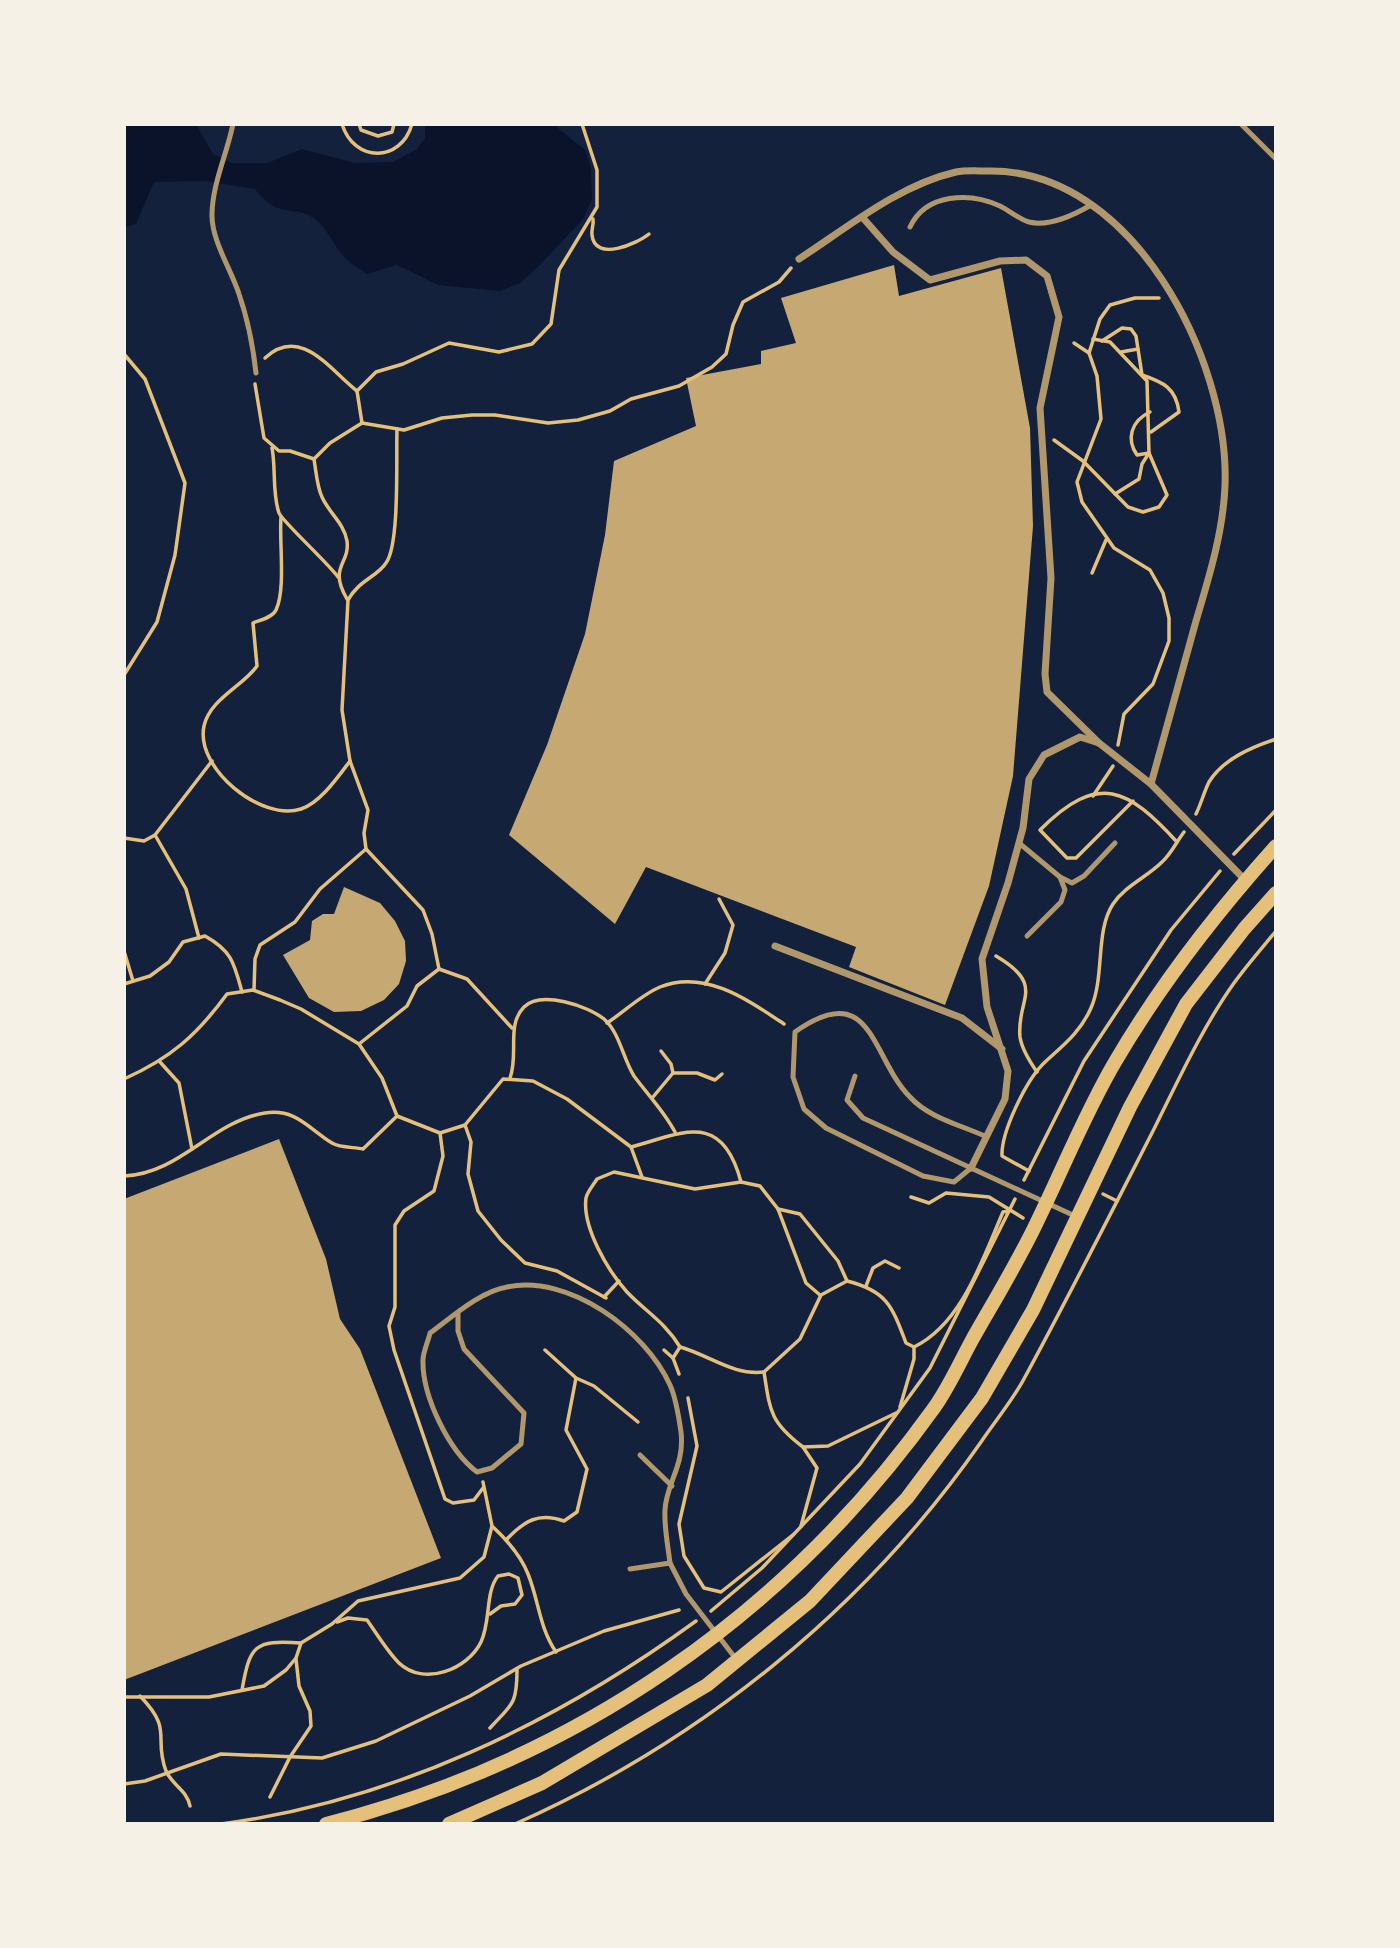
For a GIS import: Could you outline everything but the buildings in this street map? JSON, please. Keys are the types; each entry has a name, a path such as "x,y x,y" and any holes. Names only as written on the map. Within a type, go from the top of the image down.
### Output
{"main road":[{"path":"326,1824 491,1770 603,1713 719,1635 787,1575 853,1506 935,1406 1046,1204 1114,1063 1183,960 1276,846"},
{"path":"449,1824 542,1783 707,1685 810,1601 907,1498 982,1398 1033,1310 1129,1107 1186,1004 1244,929 1276,893"}],"street":[{"path":"799,259 902,192 957,172 1018,170 1073,191 1121,229 1160,276 1197,341 1220,411 1225,485 1219,540 1151,784"},
{"path":"863,218 892,252 930,280 1000,261 1026,260 1047,276 1059,317 1040,408 1051,578 1045,674 1047,692 1099,743 1151,784 1245,881"},
{"path":"971,1168 1005,1100 1008,1071 1003,1049 986,1007 982,959 1019,842 1029,779 1044,755 1080,737 1099,743"},
{"path":"775,946 962,1018 1003,1049"}],"lane":[{"path":"233,124 216,182 212,215 219,246 247,322 256,373"},
{"path":"1241,124 1276,159"},
{"path":"910,227 914,218 936,203 962,195 998,205 1030,222 1068,218 1091,205"},
{"path":"1019,842 1060,877 1072,883 1084,876 1115,843"},
{"path":"1027,936 1061,902 1065,890 1060,877"},
{"path":"971,1168 954,1182 923,1176 826,1128 804,1109 793,1077 795,1032 810,1022 831,1015 850,1015 869,1027 895,1079 911,1099 938,1117 987,1137"},
{"path":"855,1076 847,1100 863,1118 1078,1217"},
{"path":"458,1313 458,1331 464,1349 524,1413 521,1444 492,1468 481,1471 467,1464 449,1441 433,1406 423,1360 430,1334 458,1313 503,1287 530,1283 565,1292 601,1308 647,1349 671,1386 681,1435 680,1467 664,1508 670,1563 687,1594 738,1662"},
{"path":"640,1455 673,1486"},
{"path":"630,1569 670,1563"}],"path":[{"path":"342,124 346,136 360,150 376,154 394,150 408,138 412,124"},
{"path":"359,124 361,130 378,136 392,132 394,124"},
{"path":"357,391 376,372 403,364 449,343 499,352 533,344 551,324 559,270 597,207 597,170 582,124"},
{"path":"592,217 592,236 596,244 609,249 639,243 649,234"},
{"path":"314,459 330,443 362,423 404,430 442,418 472,415 495,415 548,423 578,420 610,411 631,399 679,386 712,367 726,354 733,325 743,302 779,282 799,259"},
{"path":"1093,796 1112,770 1117,757 1124,714 1153,684 1170,641 1169,618 1163,593 1150,569 1114,548 1082,502 1077,482 1101,419 1097,376 1089,353 1100,319 1110,305 1135,299 1172,297"},
{"path":"1102,341 1122,328 1131,329 1138,349 1142,375"},
{"path":"1054,440 1083,461 1128,507 1143,512 1159,507 1167,495 1150,453 1147,381 1110,342 1093,339"},
{"path":"1074,343 1089,353"},
{"path":"350,761 310,805 283,812 249,799 221,777 212,761 204,725 227,694 257,666 253,623 270,617 276,610 280,587 281,517 272,448 264,438 258,415 256,373 261,362 282,346 303,347 334,368 357,391 362,423"},
{"path":"1121,352 1138,349"},
{"path":"124,354 145,379 185,483 175,555 157,622 124,675"},
{"path":"1142,375 1165,383 1177,396 1179,412 1151,432"},
{"path":"1150,412 1138,422 1130,434 1130,445 1137,455 1150,453"},
{"path":"348,600 355,588 386,564 390,552 396,498 397,429"},
{"path":"272,448 314,459"},
{"path":"1115,494 1139,479 1142,464 1150,453"},
{"path":"314,459 321,495 336,516 346,540 347,550 338,577"},
{"path":"281,517 317,551 338,577 348,600 342,710 350,761 368,810 364,833 366,849 422,910 429,922 439,969"},
{"path":"1092,573 1107,539"},
{"path":"1029,1171 1002,1156 1002,1145 1019,1102 1037,1072 1062,1050 1092,1007 1099,978 1104,925 1112,905 1123,892 1164,861 1191,825 1210,780 1227,763 1252,746 1276,739"},
{"path":"124,838 144,841 155,835 212,761"},
{"path":"1133,801 1076,858 1067,858 1040,830 1070,806 1100,793 1122,794 1133,801 1146,810 1177,842"},
{"path":"221,1824 330,1802 425,1773 508,1736 598,1688 704,1616 753,1576 800,1530 860,1464 930,1368 1083,1061 1171,930 1227,862 1276,810"},
{"path":"155,835 186,889 199,938"},
{"path":"254,990 255,958 260,945 295,922 320,889 366,849"},
{"path":"705,984 724,953 733,925 719,899"},
{"path":"124,984 150,976 169,962 183,942 205,936 224,947 234,964 242,992"},
{"path":"124,951 133,981"},
{"path":"985,952 1015,969 1026,987 1020,1040 1037,1072"},
{"path":"439,969 467,979 512,1028 516,1061 510,1079"},
{"path":"359,1044 407,1006 416,986 439,969"},
{"path":"607,1024 661,986 689,981 749,1000 784,1024"},
{"path":"124,1079 160,1062 202,1028 227,993 254,990 301,1009 359,1044 382,1078 397,1116 440,1133 465,1125 503,1079 533,1081 567,1099 631,1147 642,1177"},
{"path":"512,1028 524,1007 544,999 569,1003 607,1024 621,1044 634,1074 676,1132"},
{"path":"661,1051 671,1064 673,1073"},
{"path":"160,1062 179,1083 191,1149"},
{"path":"653,1097 673,1073"},
{"path":"673,1073 697,1073 715,1080 722,1074"},
{"path":"124,1176 139,1176 171,1165 229,1125 267,1112 300,1117 334,1145 363,1149 397,1116"},
{"path":"465,1125 471,1142 468,1174 478,1211 525,1263 557,1271 604,1297 614,1306"},
{"path":"631,1147 676,1132 699,1131 726,1147 741,1182"},
{"path":"821,1295 806,1283 778,1209 760,1186 741,1182 695,1189 614,1172 597,1179 586,1197 592,1236 619,1281 670,1329 680,1347 737,1371 749,1374 764,1372 800,1339 821,1295 847,1281 874,1288 896,1315 906,1343 914,1347"},
{"path":"911,1197 929,1203 946,1193 989,1197 1009,1211"},
{"path":"778,1209 800,1214 838,1261 847,1281"},
{"path":"914,1347 927,1341 944,1324 960,1301 1003,1212 1009,1211"},
{"path":"866,1286 873,1268 885,1261 899,1268"},
{"path":"604,1297 619,1281"},
{"path":"673,1358 680,1347"},
{"path":"803,1447 828,1446 898,1412 914,1359 914,1347"},
{"path":"545,1350 576,1378 594,1386 638,1422"},
{"path":"663,1350 673,1358 681,1380"},
{"path":"685,1391 697,1447 679,1524 684,1556 704,1588 721,1592 781,1542 800,1530 817,1468 803,1447 781,1430 769,1407 764,1372"},
{"path":"506,1540 528,1519 549,1516 564,1521 577,1512 587,1469 566,1430 576,1378"},
{"path":"242,1691 247,1658 258,1646 275,1642 301,1643 332,1624 358,1601 460,1578 484,1557 492,1526 481,1471"},
{"path":"492,1526 506,1540 528,1574 546,1636 556,1652"},
{"path":"332,1624 348,1618 367,1620 401,1665 426,1674 441,1673 461,1666 481,1644 490,1614 491,1585 498,1576 509,1574 518,1578 522,1595 515,1604 502,1606 490,1614"},
{"path":"124,1784 167,1773 221,1754 322,1758 376,1741 470,1696 517,1669 604,1631 679,1610"},
{"path":"270,1797 290,1757 311,1726 310,1711 299,1686 296,1658 301,1643"},
{"path":"124,1697 209,1698 242,1691 264,1686 296,1658"},
{"path":"490,1728 509,1710 516,1696 517,1669"},
{"path":"140,1696 153,1709 163,1727 167,1773 187,1795 190,1806"}],"water":[{"path":"124,124 196,124 213,154 232,163 267,163 302,149 355,163 393,162 417,149 425,138 425,124 553,124 585,150 591,168 592,199 583,219 540,265 520,283 500,291 438,285 397,265 367,274 345,258 315,219 307,214 271,205 255,189 205,181 154,182 136,224 124,227"}]}
